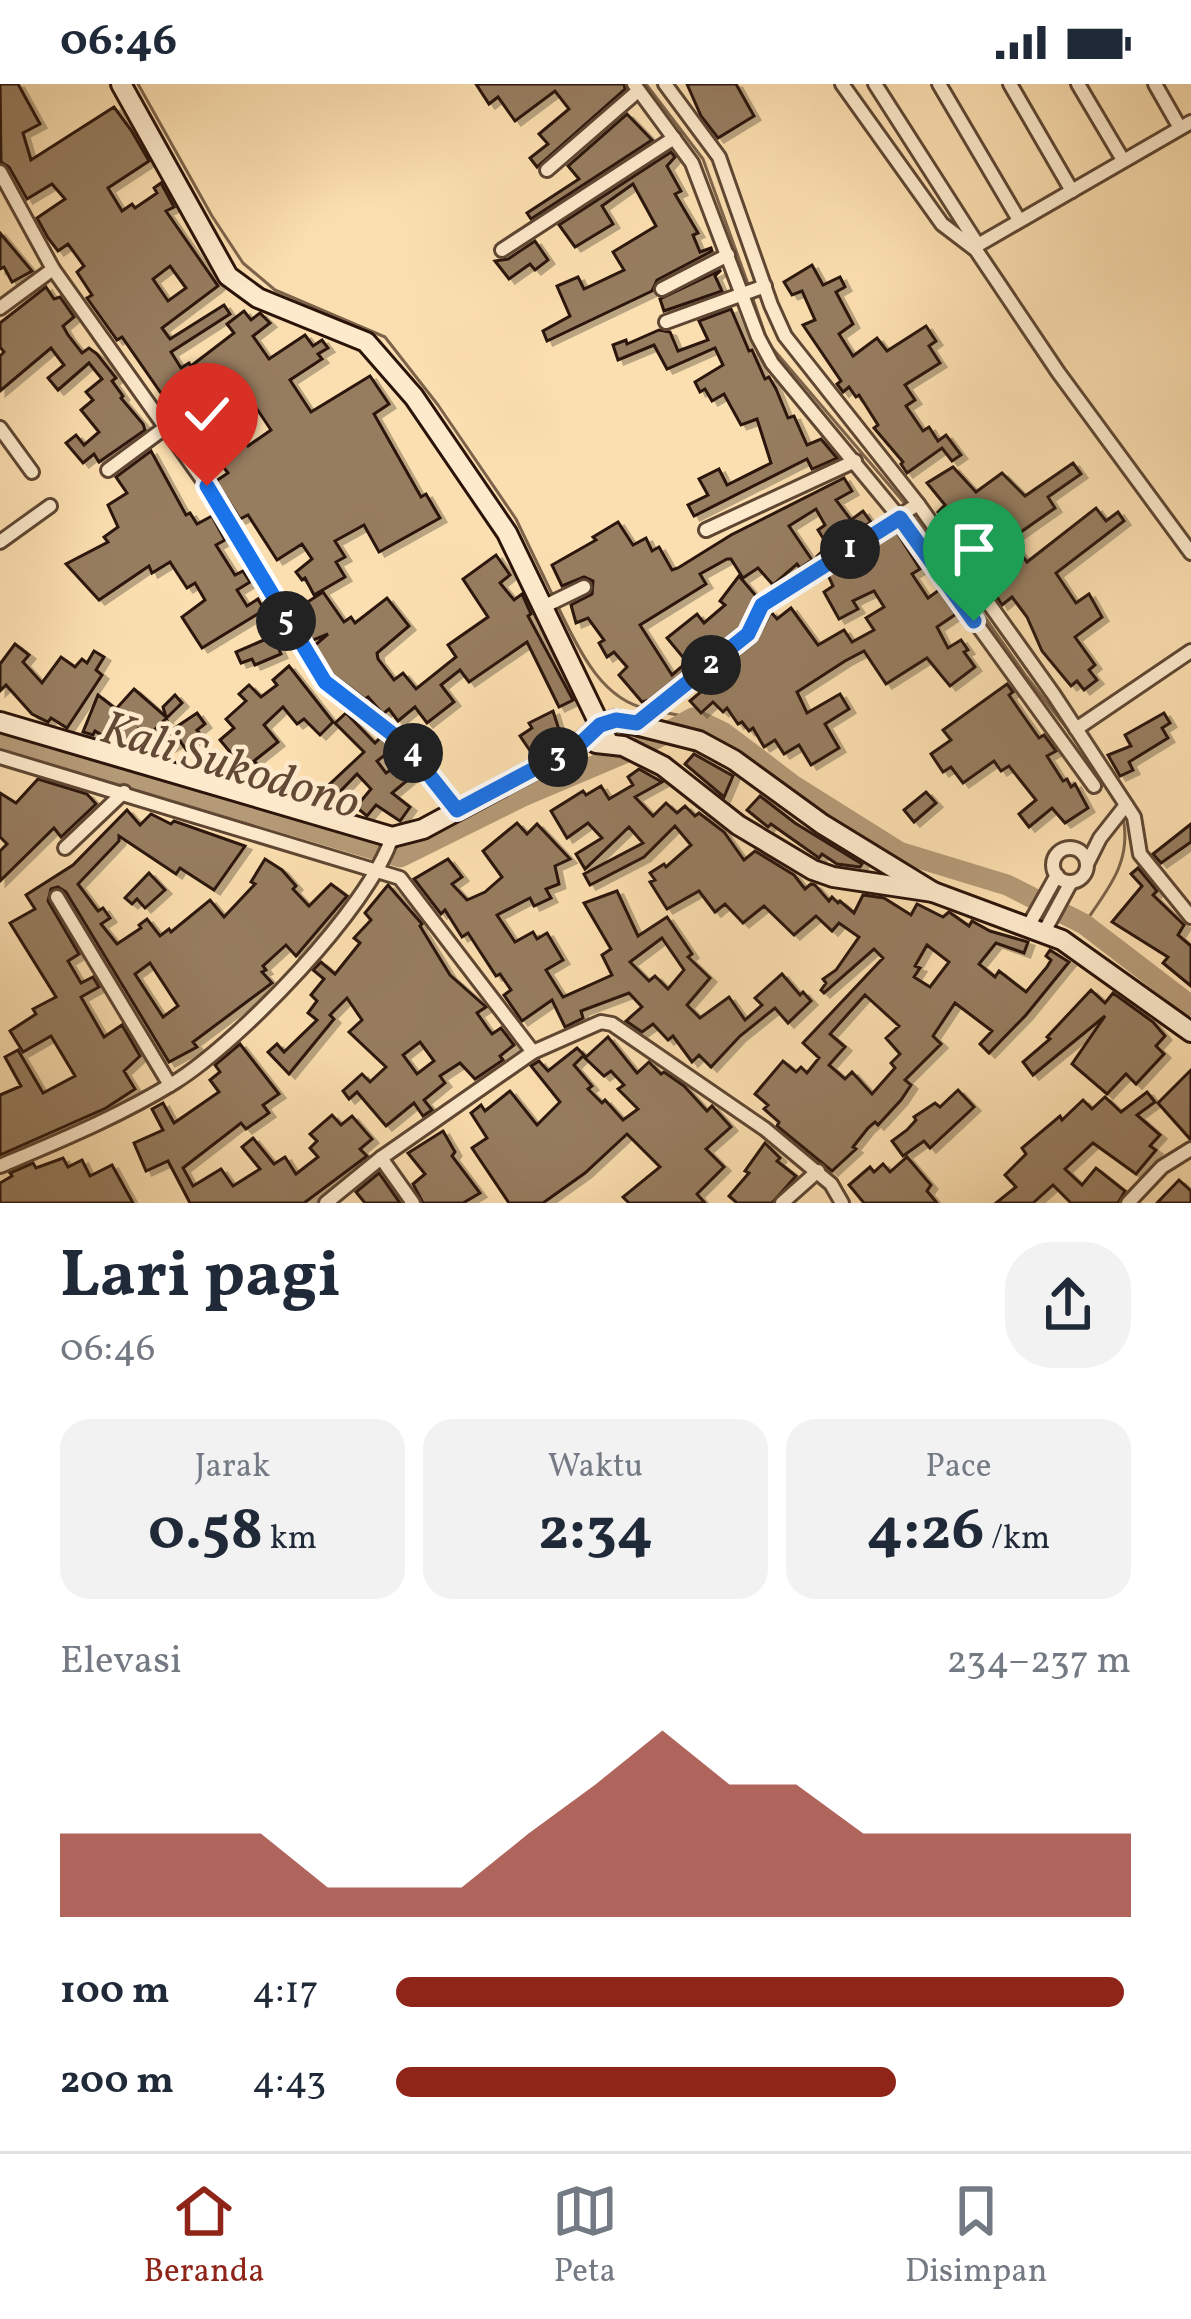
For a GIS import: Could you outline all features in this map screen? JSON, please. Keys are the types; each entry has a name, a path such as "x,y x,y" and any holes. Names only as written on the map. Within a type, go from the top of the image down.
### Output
{"main road":[{"path":"121,84 219,266 258,298 352,333 378,352 484,495 552,603 610,737 660,764 782,853 833,877 933,892 1038,925 1191,1032"},
{"path":"610,737 616,720 648,718 734,760 877,860 933,892"},
{"path":"0,722 74,762 391,840 423,829 579,745 610,737"},
{"path":"660,764 677,734"},
{"path":"864,881 877,860"}],"street":[{"path":"689,84 669,88 719,157 772,363 902,516 1094,774 1134,817 1140,854 1191,917"},
{"path":"842,84 942,224 976,250 1191,553"},
{"path":"875,84 978,244 1186,125 1155,84"},
{"path":"939,84 1019,220"},
{"path":"1010,84 1072,191"},
{"path":"1078,84 1123,160"},
{"path":"547,170 621,110 636,87 698,175 728,255 917,505 1076,729 1094,774"},
{"path":"502,250 674,138"},
{"path":"0,172 53,269 207,486 325,682 404,743 457,810"},
{"path":"662,290 728,255"},
{"path":"0,308 53,269"},
{"path":"665,322 753,290"},
{"path":"109,470 166,427"},
{"path":"0,428 32,472"},
{"path":"706,530 854,460"},
{"path":"648,718 748,634 762,605 917,505"},
{"path":"0,542 50,506"},
{"path":"552,603 584,586"},
{"path":"1076,729 1191,651"},
{"path":"0,757 74,762 124,792 375,874 400,878 533,1052"},
{"path":"65,848 124,792"},
{"path":"1038,925 1071,882 1081,878 1100,838 1125,806"},
{"path":"1071,882 1057,875 1055,855 1100,838"},
{"path":"0,1166 95,1126 170,1085 282,989 367,891 391,840"},
{"path":"1074,848 1087,864"},
{"path":"1038,925 1057,875"},
{"path":"57,897 170,1085"},
{"path":"326,1203 381,1158 533,1052 590,1025 612,1024 766,1129 818,1171 842,1203"},
{"path":"1128,1203 1162,1167 1191,1149"},
{"path":"381,1158 413,1203"},
{"path":"782,1203 818,1171"}],"building":[{"path":"0,84 18,84 40,124 23,133 31,160 114,107 149,161 108,188 122,211 157,193 154,188 161,183 174,207 166,211 218,286 162,328 170,339 224,305 230,314 171,352 181,368 191,366 234,333 227,324 244,311 251,320 260,313 270,323 253,336 269,359 305,335 313,346 322,340 328,348 318,354 322,359 290,380 311,412 370,376 389,404 374,414 421,497 426,494 440,518 379,552 364,525 335,541 345,557 336,562 345,577 314,595 296,572 312,559 302,544 277,560 248,515 240,519 216,481 228,473 208,447 203,450 188,432 122,337 117,340 87,298 92,295 77,272 84,266 68,244 58,251 48,238 37,218 65,199 52,184 27,199 9,167 1,162","holes":["170,266 186,288 168,301 153,279","253,403 271,430 248,446 234,429 238,426 232,417"]},
{"path":"476,84 624,84 625,89 537,167 530,158 548,144 539,134 569,109 555,91 515,121 498,97 489,104"},
{"path":"687,84 736,84 754,116 718,138 701,116"},
{"path":"627,114 652,140 531,219 527,213 579,179 568,166"},
{"path":"671,152 675,157 667,166 681,191 675,194 698,233 693,235 700,252 712,251 657,280 652,291 547,341 543,331 570,316 557,286 578,277 584,289 624,270 613,252 656,226 633,184 602,206 613,224 575,247 559,225"},
{"path":"0,233 32,271 12,282 4,267 0,269"},
{"path":"535,241 548,260 535,270 530,264 509,279 495,261 508,259"},
{"path":"812,265 823,285 840,277 845,287 836,292 853,324 839,334 853,356 877,338 887,351 926,326 936,341 929,346 940,363 905,385 915,400 906,406 923,431 929,427 938,441 946,435 961,455 952,461 942,448 907,473 874,428 878,425 859,395 849,387 843,392 837,384 841,381 803,325 815,320 802,291 792,295 784,282"},
{"path":"721,270 715,276 722,291 664,311 660,299"},
{"path":"46,287 74,317 63,326 68,335 82,353 89,348 97,354 145,430 99,462 94,454 83,463 66,443 76,435 84,445 99,432 81,410 93,400 86,392 102,379 89,363 58,390 48,378 64,365 51,348 0,391 4,352 0,323"},
{"path":"731,309 749,351 776,389 788,418 794,416 807,445 821,439 837,458 812,469 807,459 694,516 688,505 708,495 699,479 719,469 727,485 771,463 757,419 741,425 724,394 712,401 705,389 700,392 695,382 723,365 715,348 667,369 654,345 618,360 613,345 659,330 670,332 678,351 708,340 699,321"},
{"path":"151,451 186,515 190,513 197,524 212,516 225,540 216,545 235,575 243,571 250,582 237,590 247,606 258,599 264,610 202,648 182,617 205,600 195,583 187,588 170,562 152,573 149,566 99,600 66,564 108,542 104,537 118,527 108,505 127,493 116,477"},
{"path":"1073,463 1081,474 1048,497 1055,508 1011,539 1027,562 1096,508 1106,521 1118,512 1124,521 1056,573 1076,603 1089,594 1102,617 1075,637 1095,665 1089,670 1097,680 1084,690 1077,681 1071,686 1042,651 1012,597 1002,605 992,589 1003,580 992,565 984,571 972,561 959,544 963,541 938,512 945,505 927,483 953,467 976,492 1002,473 1025,496"},
{"path":"844,478 852,491 836,500 851,520 863,511 871,522 816,557 828,546 818,530 825,525 816,509 789,526 812,560 800,568 797,564 773,585 758,568 743,578 727,559 700,574 706,584 640,625 672,675 687,662 667,638 697,614 704,623 725,605 720,601 739,576 756,596 740,627 649,700 642,702 619,675 627,667 614,652 607,657 599,643 604,640 588,618 576,623 571,605 592,594 593,581 584,577 562,586 552,565 618,522 633,545 646,538 652,551 659,547 672,570"},
{"path":"896,531 920,569 912,574 928,598 939,590 956,614 937,627 948,648 961,640 975,667 950,686 927,658 886,684 864,651 845,661 797,692 807,713 840,694 849,709 825,724 839,748 811,765 799,745 784,754 775,740 764,747 753,728 749,731 742,722 738,724 727,708 723,712 713,702 701,713 690,701 756,641 771,612 777,619 791,608 818,645 844,630 852,642 874,630 866,618 884,607 874,591 853,601 858,609 839,619 824,592 833,586 828,575"},
{"path":"496,555 510,575 500,583 514,600 522,594 528,616 573,700 559,707 527,642 469,682 460,670 441,685 454,702 427,723 415,707 398,721 389,709 383,714 368,697 333,675 314,646 328,634 311,641 307,635 311,632 297,609 323,592 344,622 351,617 355,623 387,598 409,626 377,653 378,659 394,680 403,673 416,689 456,657 448,645 488,617 463,579"},
{"path":"273,636 281,654 255,665 252,659 241,663 236,652"},
{"path":"15,644 29,655 23,662 42,683 61,657 75,667 82,659 87,663 94,651 104,657 96,670 102,675 67,728 32,714 6,685 0,691 0,664"},
{"path":"289,666 333,722 320,735 304,719 297,724 283,707 264,725 278,742 254,761 259,766 250,776 220,740 234,728 226,719 246,701 239,694 249,685 261,697 277,685 273,680"},
{"path":"1007,684 1013,692 1009,695 1039,738 1044,735 1056,751 1047,756 1063,781 1067,779 1071,787 1075,784 1088,808 1065,823 1052,808 1029,827 1019,814 1036,800 1009,766 1001,771 994,761 963,783 951,767 943,772 931,754 951,740 943,730"},
{"path":"134,689 166,717 163,707 175,695 182,703 146,738 138,729 122,744 114,736 109,740 95,731 93,735 83,732 98,695 116,709"},
{"path":"553,711 561,736 539,744 543,749 533,755 520,736 532,728 529,723"},
{"path":"197,713 205,724 197,730 204,739 187,751 180,741 158,754 151,744"},
{"path":"346,713 375,743 380,738 394,748 377,761 386,773 405,761 415,774 392,793 410,807 400,821 376,805 367,816 356,807 371,789 357,774 328,804 316,797 364,752 335,723"},
{"path":"1164,713 1170,723 1162,728 1168,738 1129,762 1133,770 1120,776 1108,755 1131,746 1125,735"},
{"path":"694,754 733,776 724,797 685,764"},
{"path":"639,769 662,782 635,797 653,816 666,803 677,813 685,806 724,832 744,860 755,851 794,875 805,889 815,885 829,901 832,897 854,913 863,895 884,898 911,915 917,904 943,917 949,912 969,926 972,921 1028,942 1024,953 996,943 979,964 995,977 999,971 1026,992 1051,960 1046,956 1050,950 1069,962 989,1053 980,1044 992,1031 955,1003 933,1036 941,1044 905,1080 911,1085 901,1100 878,1125 875,1122 868,1128 856,1149 832,1171 777,1126 779,1122 764,1109 768,1105 755,1094 783,1061 796,1072 801,1067 807,1073 819,1058 803,1043 883,958 874,949 824,993 823,979 836,970 859,937 839,923 832,931 816,916 794,935 764,906 743,923 725,904 715,912 699,891 667,909 650,882 655,880 650,873 666,867 691,845 675,826 644,857 590,885 584,874 643,843 629,827 585,869 576,854 602,838 588,823 567,838 551,811 601,786 609,799 633,785 628,777","holes":["927,945 949,962 930,987 914,977","865,995 899,1026 886,1038 900,1054 891,1063 895,1068 872,1094 852,1072 845,1079 829,1065 845,1047 830,1034"]},
{"path":"38,779 87,794 96,804 61,837 54,828 0,881 0,851 7,844 0,837 0,793 16,803"},
{"path":"926,792 936,803 914,822 904,810"},
{"path":"760,796 862,864 860,867 837,864 822,854 819,858 771,824 768,827 747,810"},
{"path":"127,810 140,825 151,814 245,846 214,890 180,868 176,874 119,836 78,884 98,911 103,908 110,918 101,924 117,944 147,919 160,936 171,932 210,900 224,917 255,884 251,882 265,859 282,870 309,906 331,884 347,896 296,956 286,945 263,966 266,970 262,972 272,983 193,1042 197,1047 169,1062 66,892 51,889 48,901 79,954 68,961 81,983 93,977 99,987 81,997 104,1037 122,1025 140,1056 124,1071 135,1089 106,1108 0,1155 0,1095 21,1086 5,1057 18,1050 43,1093 75,1076 51,1036 23,1052 10,1031 36,1014 33,1009 56,997 10,923 35,909 26,895 73,865","holes":["150,963 178,1006 163,1017 135,974"]},
{"path":"517,823 527,834 537,824 570,859 555,866 559,884 546,889 551,898 534,906 530,898 497,915 515,942 533,932 537,939 547,933 563,960 546,970 563,997 612,975 602,955 611,949 584,903 617,891 638,936 667,917 692,954 688,957 710,978 687,1005 700,1018 729,997 745,1020 762,1005 755,998 782,974 811,1001 788,1023 775,1008 711,1067 699,1055 692,1062 673,1036 668,1040 653,1024 642,1032 626,1021 642,1007 629,993 581,1011 583,1018 565,1027 552,1000 522,1021 504,995 511,990 500,974 496,976 468,933 462,937 445,910 441,914 414,879 448,859 462,877 452,884 467,900 502,877 483,851","holes":["662,938 684,970 668,989 655,976 649,981 630,962"]},
{"path":"1191,824 1191,842 1161,863 1153,854"},
{"path":"1138,868 1157,891 1153,895 1184,925 1178,935 1191,946 1191,986 1163,963 1168,957 1112,922 1142,886 1131,874"},
{"path":"149,873 165,890 145,908 137,899 132,904 125,898"},
{"path":"388,885 422,924 450,975 486,1007 477,1013 492,1034 501,1028 514,1045 500,1056 503,1060 475,1079 460,1063 440,1076 445,1083 424,1100 432,1110 423,1116 414,1103 386,1126 357,1092 349,1099 343,1091 362,1074 370,1082 386,1067 349,1032 362,1020 347,998 289,1074 268,1052 277,1044 284,1052 317,1020 308,1013 317,1001 311,995 324,979 313,970 321,962 335,974 360,943 354,938 371,920 365,913","holes":["420,1042 434,1061 417,1074 403,1055"]},
{"path":"1091,990 1105,1003 1113,993 1165,1036 1156,1046 1164,1054 1136,1084 1126,1074 1107,1094 1072,1064 1105,1016 1033,1075 1023,1062 1050,1039 1047,1037"},
{"path":"608,1037 637,1073 649,1062 684,1086 707,1111 712,1106 731,1127 706,1149 724,1167 697,1194 705,1203 629,1203 623,1197 660,1167 627,1134 543,1203 509,1203 472,1148 487,1138 471,1113 481,1105 485,1111 510,1091 537,1125 560,1102 531,1066 539,1061 548,1071 577,1048 584,1055 574,1065 592,1086 588,1089 623,1120 638,1109 618,1089 624,1085 611,1071 604,1076 585,1058"},
{"path":"240,1044 279,1094 263,1105 269,1113 246,1129 241,1123 183,1168 193,1186 221,1169 233,1186 260,1169 242,1147 253,1138 274,1164 285,1157 296,1174 318,1157 310,1148 317,1141 310,1134 332,1115 341,1125 352,1116 372,1139 360,1149 367,1156 304,1203 190,1203 168,1161 146,1171 134,1143 163,1130 152,1109 163,1103 174,1123 219,1092 210,1080 220,1072 215,1065"},
{"path":"1191,1070 1191,1139 1190,1139 1158,1103"},
{"path":"958,1090 974,1107 930,1148 924,1141 903,1156 892,1141 907,1130 914,1117 935,1103 940,1107"},
{"path":"1147,1092 1155,1102 1137,1115 1160,1135 1150,1146 1156,1150 1136,1174 1093,1143 1065,1169 1082,1185 1096,1168 1125,1191 1118,1203 1071,1203 1053,1185 1033,1203 996,1203 1016,1187 1005,1175 1026,1154 1022,1148 1060,1116 1062,1120 1083,1100 1092,1109 1105,1097 1121,1112"},
{"path":"443,1131 455,1152 452,1156 480,1193 463,1203 423,1203 413,1184 425,1174 408,1153"},
{"path":"765,1143 796,1176 772,1203 737,1203 729,1196 749,1173 745,1171"},
{"path":"907,1157 931,1185 927,1191 937,1203 864,1203 849,1185 870,1167 874,1172 883,1164 890,1172"},
{"path":"63,1158 68,1167 82,1160 90,1176 112,1165 133,1203 0,1203 0,1183 10,1173"},
{"path":"379,1173 400,1203 365,1203 356,1192"},
{"path":"1179,1180 1191,1191 1191,1203 1157,1203"}],"waterway":[{"path":"138,84 243,263 275,290 385,337 516,519 552,594"},
{"path":"646,84 703,159 748,284"},
{"path":"751,293 768,343 907,506"},
{"path":"912,513 1079,744"},
{"path":"556,603 603,682 631,704 648,709"},
{"path":"657,711 693,718"},
{"name":"Kali Sukodono","path":"0,738 400,857 693,718 724,733 794,786 899,852 1007,885 1084,924 1191,1006"},
{"path":"1084,924 1121,862 1123,818"}],"route":[{"path":"207,486 325,682 404,743 457,810 579,745 600,725 616,720 637,723 748,634 762,605 900,518 974,621"}]}
